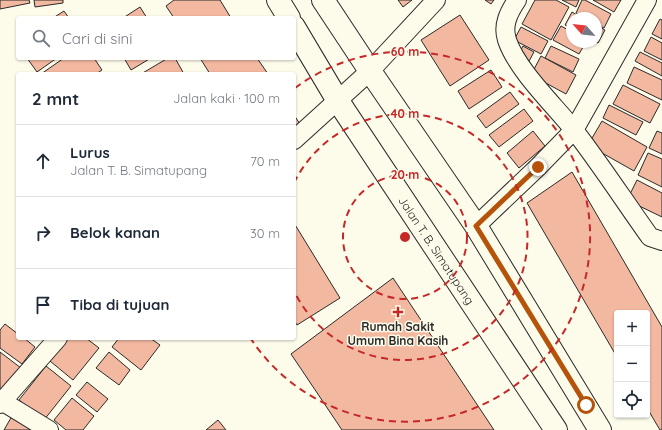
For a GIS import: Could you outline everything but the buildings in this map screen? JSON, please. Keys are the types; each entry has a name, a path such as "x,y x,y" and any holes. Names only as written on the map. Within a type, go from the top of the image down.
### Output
{"main road":[{"path":"278,0 288,16"},
{"path":"323,0 476,226 600,430"},
{"name":"Jalan T. B. Simatupang","path":"296,30 338,101 556,430"}],"street":[{"path":"296,138 370,71 436,0"},
{"path":"517,0 510,12 505,28 507,40 519,64 574,130 650,237 662,241"},
{"path":"476,226 574,130 647,0"},
{"path":"49,430 1,402 56,340"}],"place":[{"name":"Rumah Sakit Umum Bina Kasih","path":"398,312"}],"route":[{"path":"538,167 476,226 586,405"}]}
